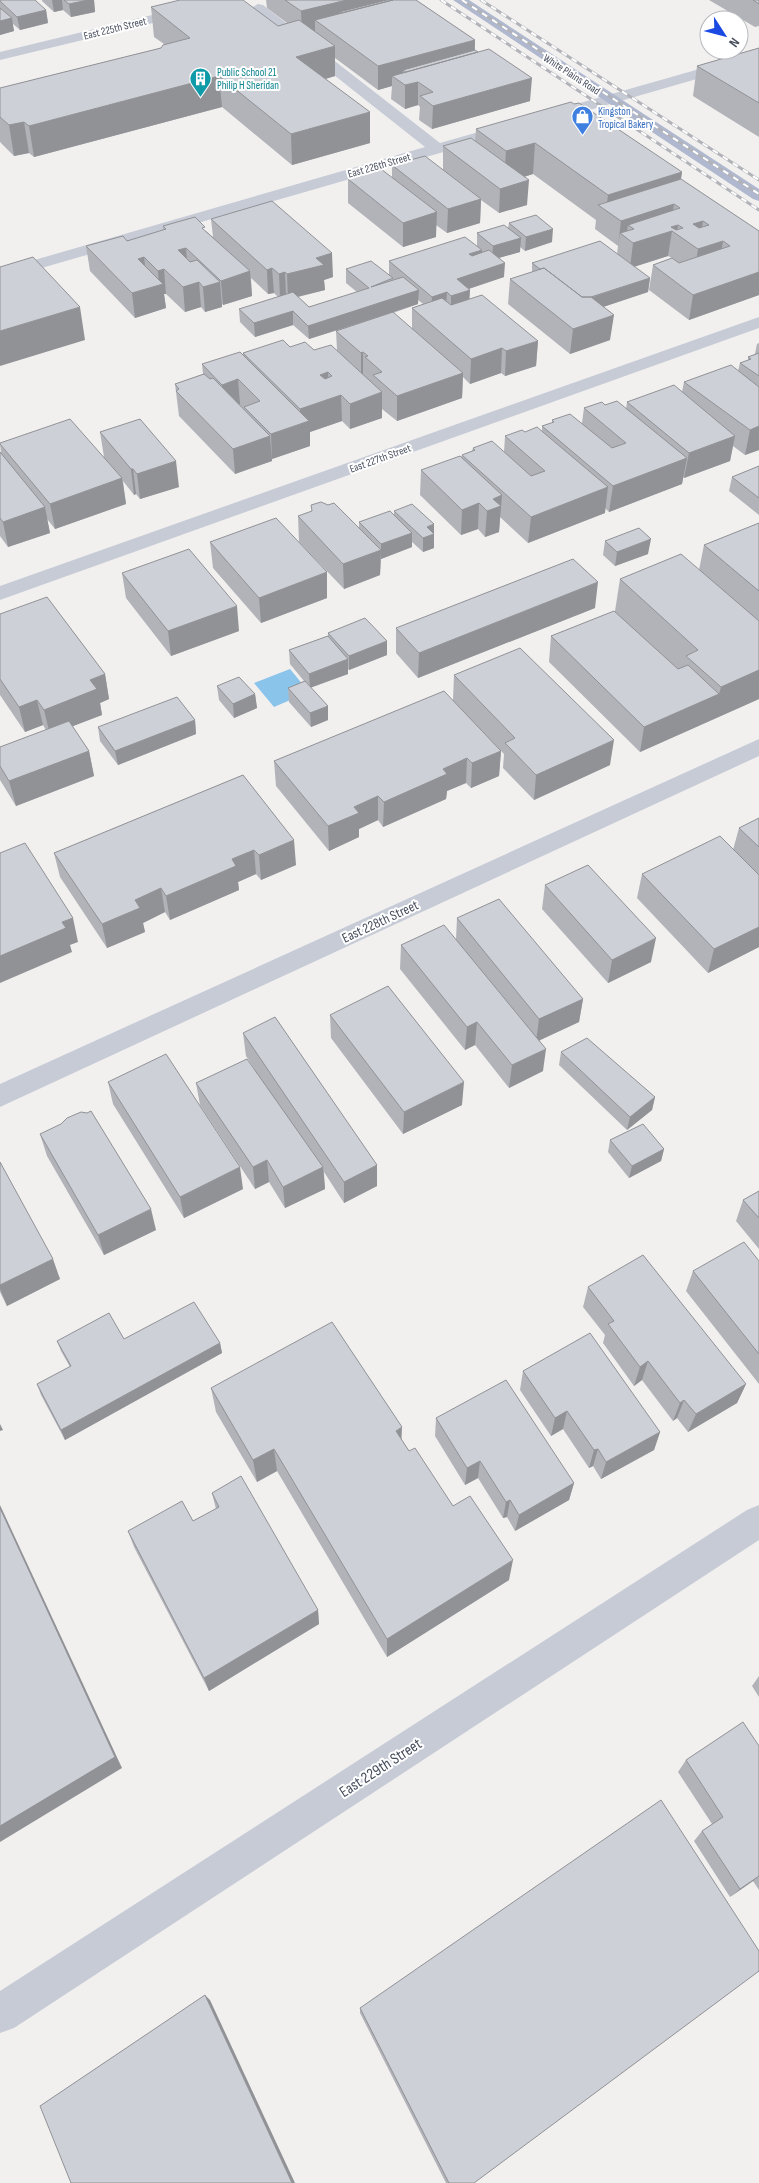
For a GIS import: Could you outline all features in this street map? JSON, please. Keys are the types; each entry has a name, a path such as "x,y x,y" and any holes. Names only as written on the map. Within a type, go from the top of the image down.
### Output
{"main road":[{"name":"White Plains Road","path":"460,0 759,196"}],"street":[{"name":"East 225th Street","path":"0,56 231,0"},
{"path":"258,8 436,148"},
{"name":"East 226th Street","path":"0,275 759,56"},
{"name":"East 227th Street","path":"0,593 759,322"},
{"name":"East 228th Street","path":"0,1096 759,747"},
{"name":"East 229th Street","path":"0,2014 759,1521"}],"water":[{"path":"290,669 309,692 274,707 254,683"}],"building":[{"path":"0,0 35,0 46,10 17,17"},
{"path":"64,0 88,0 69,4"},
{"path":"180,0 243,0 278,26 299,20 335,46 296,57 370,112 291,134 219,76 29,126 24,122 9,125 0,117 0,88 161,48 163,45 190,38 151,7"},
{"path":"285,0 347,0 301,11"},
{"path":"387,0 393,0 339,12"},
{"path":"393,0 416,0 475,40 378,66 315,20"},
{"path":"0,8 12,18 0,21"},
{"path":"759,48 759,103 697,66 718,60 749,60 749,51"},
{"path":"489,49 532,78 433,106 420,96 433,92 418,82 405,85 392,76"},
{"path":"475,50 478,52 406,72 403,70"},
{"path":"571,102 574,104 579,103 682,172 608,195 535,143 506,151 476,129"},
{"path":"471,138 529,180 500,189 443,146"},
{"path":"425,156 481,199 448,209 392,165"},
{"path":"381,169 437,212 403,223 348,179"},
{"path":"681,179 759,231 759,272 693,295 653,265 672,258 679,263 730,246 723,241 698,249 672,231 633,243 620,233 634,229 628,225 680,208 674,204 621,221 598,205","holes":["703,221 709,225 699,228 693,224","678,225 683,228 676,230 671,227"]},
{"path":"272,201 332,253 316,258 324,265 287,274 285,272 279,274 272,268 267,270 211,219"},
{"path":"536,215 553,229 526,237 509,223"},
{"path":"195,217 205,227 202,228 250,271 221,281 186,248 178,250 190,262 197,260 220,282 203,287 199,282 183,287 164,269 158,271 144,257 138,259 163,284 132,293 86,246 123,236 127,241 166,229 163,226"},
{"path":"504,225 521,238 493,246 477,233"},
{"path":"465,237 482,250 469,254 472,256 489,250 505,263 457,279 470,290 451,296 447,292 432,297 389,261"},
{"path":"600,241 650,278 591,297 582,297 544,268 540,269 532,263"},
{"path":"33,257 80,307 0,331 0,267"},
{"path":"371,261 393,278 371,287 403,277 419,290 308,326 293,311 254,323 239,309 293,292 309,307 369,288 346,269"},
{"path":"544,268 582,297 591,297 614,315 573,329 510,279"},
{"path":"482,295 538,341 506,351 502,348 471,359 412,308 442,298 451,305"},
{"path":"393,312 463,373 397,396 373,375 382,372 365,357 368,356 363,352 361,353 336,331"},
{"path":"283,340 290,347 305,342 314,350 331,345 382,392 350,404 341,395 300,409 243,353","holes":["328,372 332,376 325,379 320,375"]},
{"path":"240,352 309,421 271,434 244,407 260,401 238,379 222,385 202,364"},
{"path":"759,353 759,376 740,363 751,359 748,357"},
{"path":"731,365 759,387 759,426 750,430 684,382"},
{"path":"204,374 210,379 213,378 270,436 233,449 176,391 179,389 175,384"},
{"path":"674,385 735,436 689,453 627,402"},
{"path":"617,401 687,458 613,486 542,426 554,422 552,420 570,414 612,448 626,443 584,408 602,402 605,405"},
{"path":"70,419 122,478 50,504 0,443"},
{"path":"140,419 176,461 137,474 100,432"},
{"path":"537,427 608,487 531,517 462,455 475,450 473,448 492,441 531,476 545,471 505,436 522,430 525,432"},
{"path":"0,452 45,507 3,522 0,518"},
{"path":"460,456 502,495 493,499 501,506 487,511 479,503 462,510 421,470"},
{"path":"759,466 759,498 732,477"},
{"path":"321,502 328,505 334,503 381,550 343,564 298,516 312,511 311,505"},
{"path":"412,504 434,524 427,527 434,534 423,538 394,511"},
{"path":"390,511 412,533 381,544 359,522"},
{"path":"276,518 327,572 259,598 210,542"},
{"path":"759,523 759,591 704,545"},
{"path":"639,528 651,539 617,552 605,541"},
{"path":"189,549 237,606 168,631 122,573"},
{"path":"681,554 759,621 759,670 721,687 686,656 698,650 620,579"},
{"path":"573,559 598,582 419,653 396,628"},
{"path":"47,597 105,674 90,680 97,689 44,710 37,700 19,707 0,679 0,614"},
{"path":"614,611 678,669 688,665 719,694 644,727 551,636"},
{"path":"365,618 387,641 349,656 328,633"},
{"path":"328,636 348,659 309,674 289,650"},
{"path":"520,648 614,740 536,775 505,743 515,738 454,675"},
{"path":"239,677 255,694 233,704 217,686"},
{"path":"305,681 328,706 310,713 288,688"},
{"path":"444,691 501,751 472,763 467,758 443,769 447,774 384,802 378,796 354,807 359,813 328,826 274,761"},
{"path":"177,697 195,720 115,751 98,727"},
{"path":"69,721 89,751 9,781 0,766 0,747"},
{"path":"243,775 294,840 259,855 254,850 232,859 236,866 166,896 161,888 135,900 140,908 102,924 54,853"},
{"path":"759,818 759,847 739,828"},
{"path":"720,836 759,875 759,927 714,949 642,874"},
{"path":"25,843 73,918 62,922 66,928 0,956 0,853"},
{"path":"588,865 656,938 612,960 545,885"},
{"path":"499,899 583,999 539,1019 457,918"},
{"path":"444,925 546,1049 512,1065 477,1022 467,1027 401,945"},
{"path":"388,986 464,1082 404,1112 330,1015"},
{"path":"275,1017 377,1165 344,1182 243,1033"},
{"path":"587,1038 655,1097 630,1117 561,1052"},
{"path":"166,1054 240,1167 180,1197 108,1082"},
{"path":"247,1059 323,1167 283,1187 267,1160 253,1167 196,1083"},
{"path":"91,1111 151,1209 98,1235 40,1134 61,1124 67,1118 81,1112 87,1113"},
{"path":"643,1124 664,1149 632,1166 610,1140"},
{"path":"0,1162 53,1259 0,1285"},
{"path":"759,1191 759,1218 743,1200"},
{"path":"744,1242 759,1261 759,1354 693,1271"},
{"path":"643,1255 746,1384 696,1414 684,1400 680,1403 648,1361 640,1367 608,1324 614,1321 588,1287"},
{"path":"194,1302 220,1343 61,1430 37,1384 71,1366 57,1341 109,1313 124,1339"},
{"path":"332,1322 402,1427 396,1431 409,1451 415,1448 453,1506 470,1496 513,1560 387,1639 274,1449 253,1460 211,1388"},
{"path":"590,1333 660,1432 606,1462 598,1449 594,1450 567,1411 555,1418 523,1371"},
{"path":"506,1380 574,1483 519,1515 510,1500 506,1502 480,1461 467,1468 436,1418"},
{"path":"241,1476 318,1610 204,1678 128,1531 182,1501 193,1521 219,1507 212,1493"},
{"path":"0,1508 115,1757 0,1826"},
{"path":"743,1722 759,1746 759,1876 740,1889 702,1831 723,1817 686,1760"},
{"path":"661,1800 759,1951 759,1971 474,2183 449,2183 360,2008"},
{"path":"205,1995 292,2183 71,2183 40,2106"}],"railway":[{"path":"441,0 759,210"},
{"path":"462,0 759,194"},
{"path":"481,0 759,180"}],"place":[{"name":"Public School 21 Philip H Sheridan","path":"201,97"},
{"name":"Kingston Tropical Bakery","path":"582,136"}]}
